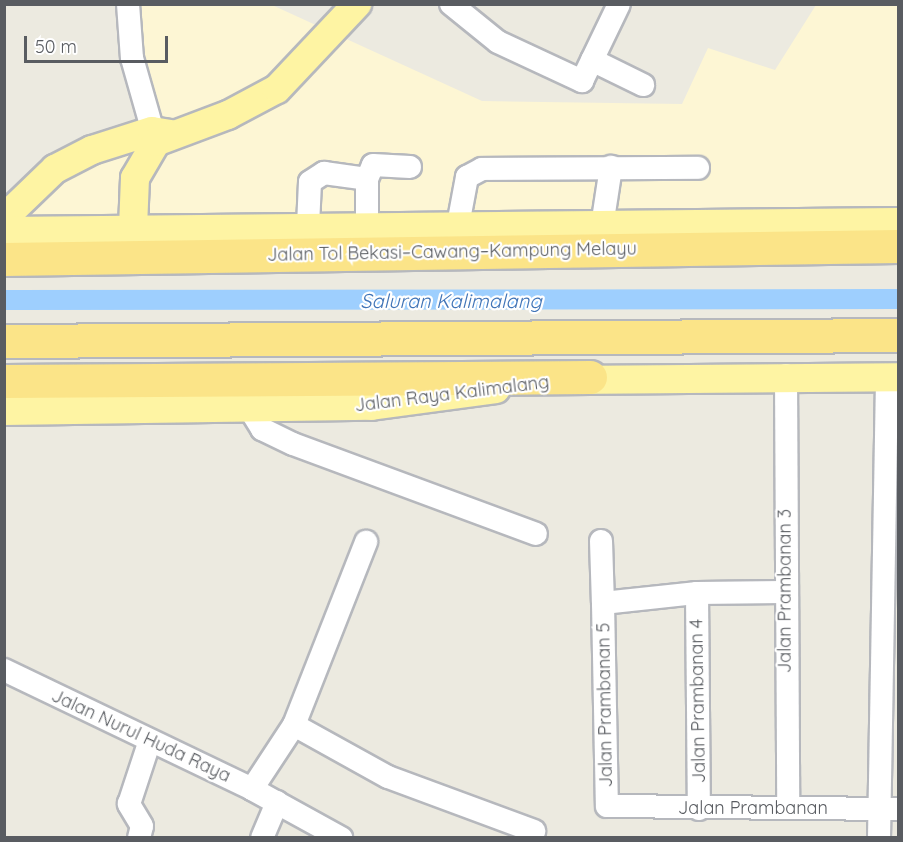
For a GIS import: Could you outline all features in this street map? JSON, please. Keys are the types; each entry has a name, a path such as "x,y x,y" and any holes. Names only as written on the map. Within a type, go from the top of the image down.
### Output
{"highway":[{"name":"Jalan Tol Bekasi–Cawang–Kampung Melayu","path":"4,259 898,246"},
{"path":"4,341 898,335"},
{"path":"4,381 590,377"}],"main road":[{"path":"4,218 56,169 92,150 159,136 228,115 276,89 357,4"},
{"path":"133,228 135,178 159,136"},
{"path":"4,231 308,226 603,226 898,222"},
{"name":"Jalan Raya Kalimalang","path":"4,411 371,406 590,377 786,375 893,377"}],"street":[{"path":"128,4 132,58 159,136"},
{"path":"451,4 498,42 582,81 619,4"},
{"path":"592,60 643,85"},
{"path":"367,226 367,179 374,165 410,167"},
{"path":"458,225 467,177 473,172 611,167 698,168"},
{"path":"603,226 611,167"},
{"path":"308,226 310,182 324,173 367,179"},
{"name":"Jalan Prambanan 3","path":"786,375 783,592 788,807"},
{"path":"879,837 889,808 893,377"},
{"path":"249,408 262,429 293,444 536,534"},
{"name":"Jalan Prambanan 5","path":"601,541 607,806"},
{"path":"252,789 294,725 366,542"},
{"path":"603,603 697,593 783,592"},
{"name":"Jalan Prambanan 4","path":"697,593 699,809"},
{"name":"Jalan Nurul Huda Raya","path":"4,670 252,789 341,837"},
{"path":"294,725 388,777 534,831"},
{"path":"139,837 142,826 129,804 150,740"},
{"path":"262,837 276,802"},
{"name":"Jalan Prambanan","path":"607,806 699,809 889,808"}],"shaded area":[{"path":"128,5 272,5 482,101 682,104 708,48 775,70 816,5 898,5 898,222 5,231 25,192 152,131"}],"waterway":[{"name":"Saluran Kalimalang","path":"4,300 898,299"}]}
